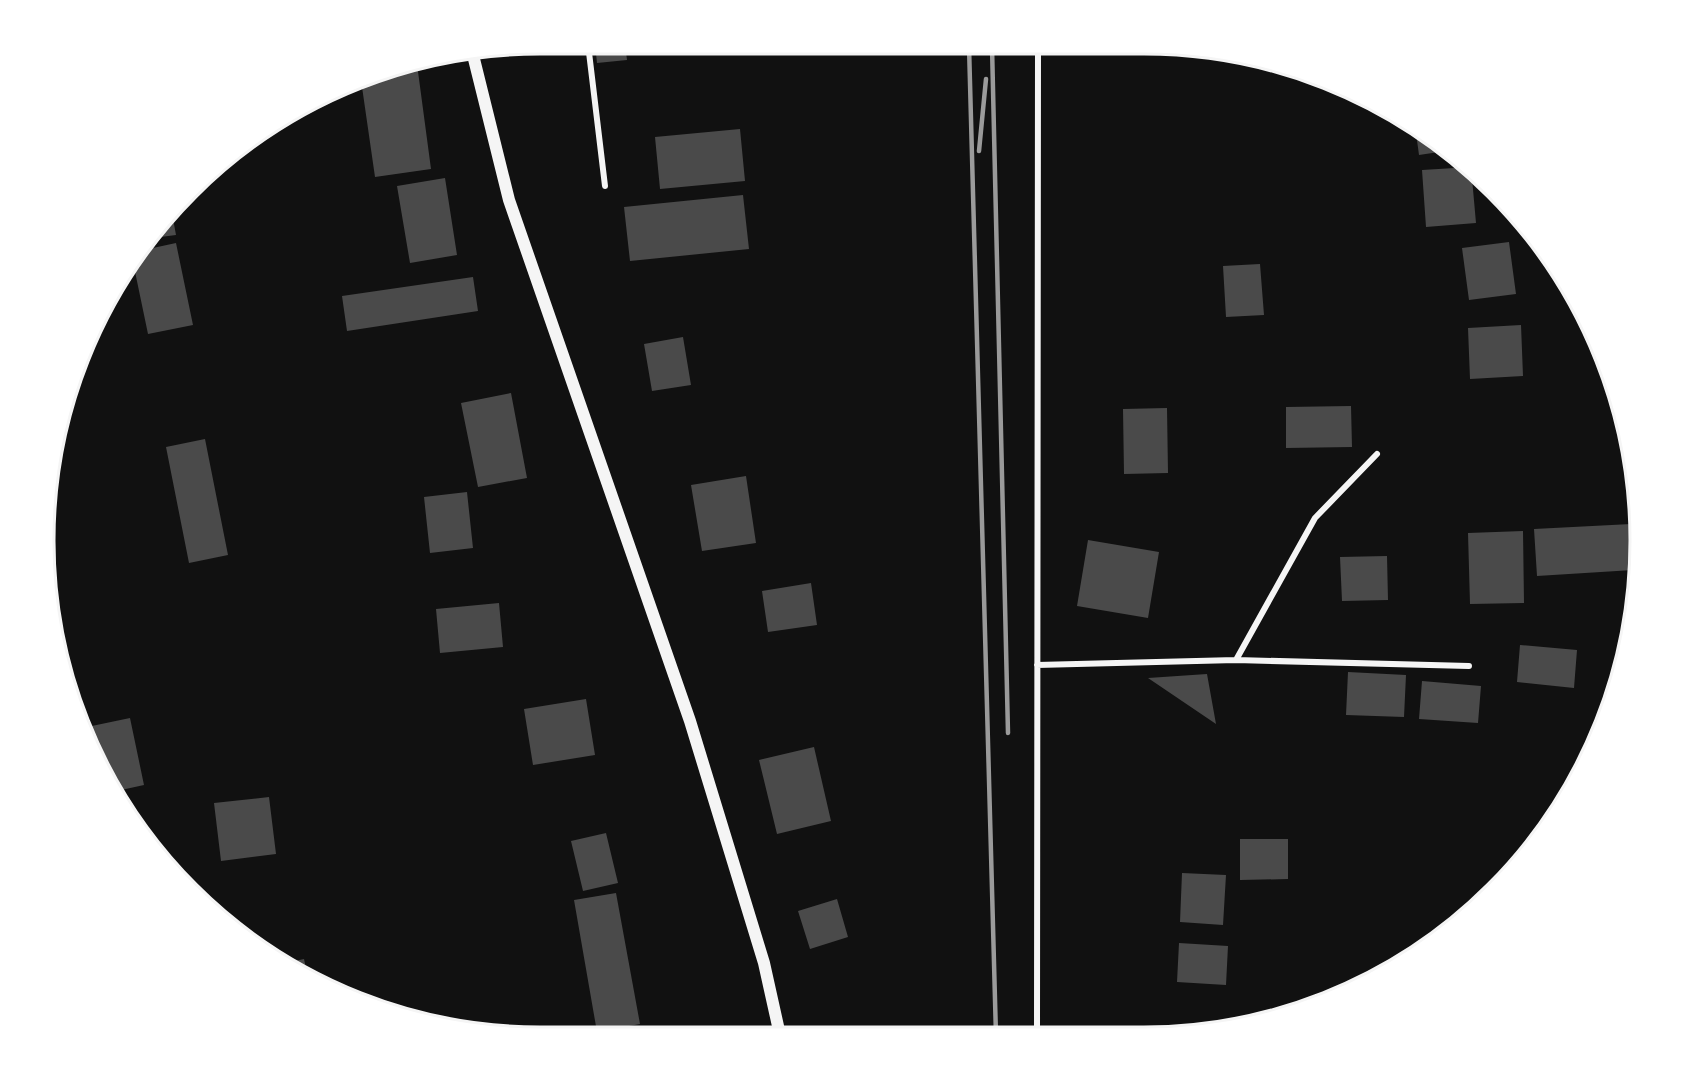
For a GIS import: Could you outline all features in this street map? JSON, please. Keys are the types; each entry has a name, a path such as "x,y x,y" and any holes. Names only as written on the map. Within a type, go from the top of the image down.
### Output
{"main road":[{"path":"474,59 509,200 690,722 764,963 778,1027"}],"street":[{"path":"589,54 605,186"},
{"path":"1037,1027 1038,54"},
{"path":"1236,660 1315,518 1377,454"},
{"path":"1037,665 1236,660 1469,666"}],"building":[{"path":"596,54 626,54 627,60 597,63"},
{"path":"418,70 431,169 375,177 362,88"},
{"path":"740,129 745,181 660,189 655,137"},
{"path":"1417,138 1436,152 1419,155"},
{"path":"1456,168 1472,182 1476,223 1426,227 1422,170"},
{"path":"445,178 457,255 410,263 397,186"},
{"path":"743,195 749,249 630,261 624,207"},
{"path":"174,222 176,235 161,237"},
{"path":"1509,242 1516,294 1469,300 1462,248"},
{"path":"176,243 193,325 148,334 135,272 152,248"},
{"path":"1260,264 1264,315 1226,317 1223,266"},
{"path":"473,277 478,311 347,331 342,296"},
{"path":"1521,325 1523,376 1470,379 1468,328"},
{"path":"683,337 691,385 652,391 644,344"},
{"path":"511,393 527,478 478,487 461,403"},
{"path":"1351,406 1352,447 1286,448 1286,407"},
{"path":"1167,408 1168,473 1124,474 1123,409"},
{"path":"205,439 228,555 189,563 166,447"},
{"path":"746,476 756,543 702,551 691,485"},
{"path":"467,492 473,548 430,553 424,497"},
{"path":"1629,524 1629,570 1537,576 1534,529"},
{"path":"1523,531 1524,603 1470,604 1468,533"},
{"path":"1088,540 1159,552 1148,618 1077,606"},
{"path":"1387,556 1388,600 1342,601 1340,557"},
{"path":"811,583 817,625 768,632 762,591"},
{"path":"499,603 503,647 440,653 436,609"},
{"path":"1520,645 1577,650 1574,688 1517,682"},
{"path":"1348,672 1406,675 1404,717 1346,715"},
{"path":"1207,674 1216,724 1148,678"},
{"path":"1422,681 1481,686 1478,723 1419,719"},
{"path":"586,699 595,755 533,765 524,709"},
{"path":"130,718 144,785 123,790 91,726"},
{"path":"814,747 831,821 777,834 759,760"},
{"path":"269,797 276,854 221,861 214,803"},
{"path":"606,833 618,883 583,891 571,841"},
{"path":"1240,839 1288,839 1288,879 1240,880"},
{"path":"1182,873 1226,875 1223,925 1180,922"},
{"path":"616,893 640,1024 624,1027 596,1027 574,900"},
{"path":"837,899 848,937 810,949 798,911"},
{"path":"1179,943 1228,946 1226,985 1177,982"},
{"path":"304,959 306,967 297,962 295,961"},
{"path":"950,1026 950,1027 904,1027"}],"railway":[{"path":"969,54 996,1027"},
{"path":"992,54 1008,733"},
{"path":"979,151 986,79"}]}
